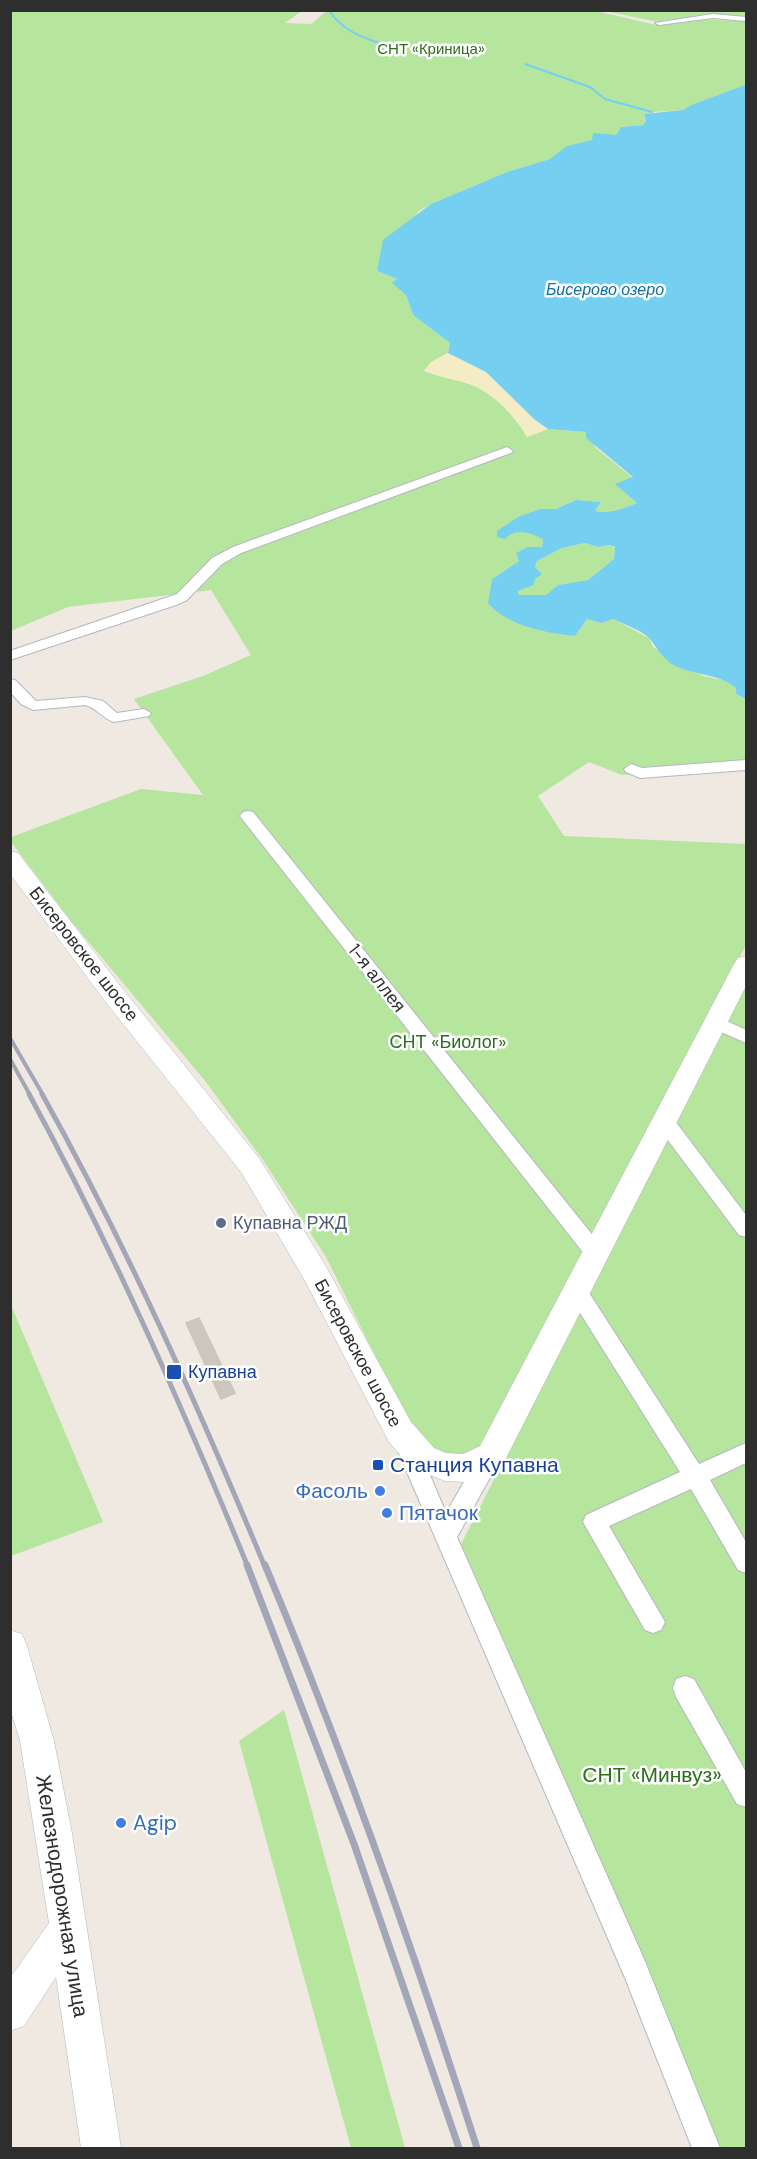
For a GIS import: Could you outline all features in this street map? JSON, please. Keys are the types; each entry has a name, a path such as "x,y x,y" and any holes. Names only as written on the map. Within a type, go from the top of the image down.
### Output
{"main road":[{"name":"Бисеровское шоссе","path":"10,858 113,994 250,1165 314,1271 400,1432 423,1458 445,1467 464,1468 491,1456"},
{"path":"491,1456 747,964"},
{"name":"Железнодорожная улица","path":"10,1646 37,1741 69,1926 101,2148"},
{"path":"14,2002 69,1926"}],"street":[{"path":"659,23 713,16 747,19"},
{"path":"10,656 40,644 164,606 182,597 217,561 237,550 507,451"},
{"path":"10,683 33,706 85,701 98,704 114,718 144,713"},
{"path":"631,769 640,773 747,765"},
{"name":"1-я аллея","path":"248,816 596,1254"},
{"path":"719,1017 747,1024"},
{"path":"719,1017 747,1037"},
{"path":"665,1122 747,1228"},
{"path":"577,1291 747,1562"},
{"path":"400,1432 484,1629 624,1942 685,2087 706,2148"},
{"path":"653,1623 594,1522 747,1453"},
{"path":"445,1536 491,1456"},
{"path":"685,1688 747,1795"}],"green space":[{"path":"303,10 285,23 311,24 328,10 592,10 656,25 688,19 746,21 746,85 683,110 653,112 644,115 646,121 643,125 621,127 616,135 568,146 550,159 507,172 431,204 419,211 377,271 397,279 393,283 406,295 413,315 450,343 448,353 431,362 424,371 469,384 486,393 510,413 527,437 548,429 586,432 596,448 633,478 616,484 637,503 621,509 606,512 595,511 601,502 576,500 556,509 540,509 511,533 525,531 543,538 542,547 527,547 516,553 520,560 492,579 542,630 575,636 587,619 601,623 613,619 649,638 653,647 703,676 728,681 736,688 736,694 746,699 746,769 622,775 589,762 538,796 564,836 746,844 746,945 482,1448 459,1457 431,1449 410,1426 326,1257 263,1160 206,1082 71,921 11,842 11,837 141,789 203,795 134,699 203,676 251,655 211,590 68,607 11,631 11,11"},
{"path":"746,10 746,17 704,15 658,22 605,11"},
{"path":"585,543 598,547 609,545 615,548 614,559 588,580 558,585 546,595 518,595 518,591 534,585 535,579 541,574 535,567 537,561 562,548"},
{"name":"СНТ «Минвуз»","path":"746,985 746,2148 706,2148 685,2087 454,1558"},
{"path":"11,1305 103,1522 10,1556"},
{"path":"284,1710 405,2148 351,2148 239,1741"}],"sand":[{"path":"448,353 486,372 534,419 548,429 527,437 510,413 487,393 469,384 424,371 431,362"}],"water":[{"name":"Бисерово озеро","path":"746,82 746,699 736,694 736,688 730,683 675,666 664,657 647,636 613,619 601,623 587,619 575,636 564,635 516,623 496,611 488,603 492,579 519,561 516,553 527,547 542,547 543,539 518,532 505,539 497,537 497,531 518,517 540,509 556,509 576,500 601,502 595,511 601,512 632,505 637,503 615,484 633,477 586,438 586,432 548,429 534,419 486,372 448,353 450,343 413,315 406,295 392,283 397,279 377,271 383,240 431,204 507,172 550,159 567,146 592,140 593,133 616,135 621,127 643,125 646,121 644,114 683,110 745,85","holes":["585,543 598,547 609,545 615,547 614,559 588,580 558,585 546,595 518,595 518,591 534,585 535,579 542,574 535,567 537,561 562,548"]}],"building":[{"name":"Купавна","path":"199,1318 235,1393 221,1399 186,1323"}],"waterway":[{"path":"329,10 351,31 379,43"},
{"path":"525,64 590,87 605,99 652,112"}],"railway":[{"path":"10,1038 43,1095"},
{"path":"10,1059 30,1095"},
{"path":"29,1094 89,1210 145,1328 248,1567"},
{"path":"42,1094 103,1209 160,1327 265,1567"},
{"path":"247,1565 354,1844 459,2148"},
{"path":"265,1565 351,1781 429,2001 477,2148"}],"place":[{"name":"Купавна РЖД","path":"221,1223"},
{"name":"Купавна","path":"174,1372"},
{"name":"Станция Купавна","path":"378,1465"},
{"name":"Фасоль","path":"380,1491"},
{"name":"Пятачок","path":"387,1513"},
{"name":"Agip","path":"121,1823"}],"park label":[{"name":"СНТ «Криница»","path":"431,49"},
{"name":"СНТ «Биолог»","path":"448,1042"}]}
